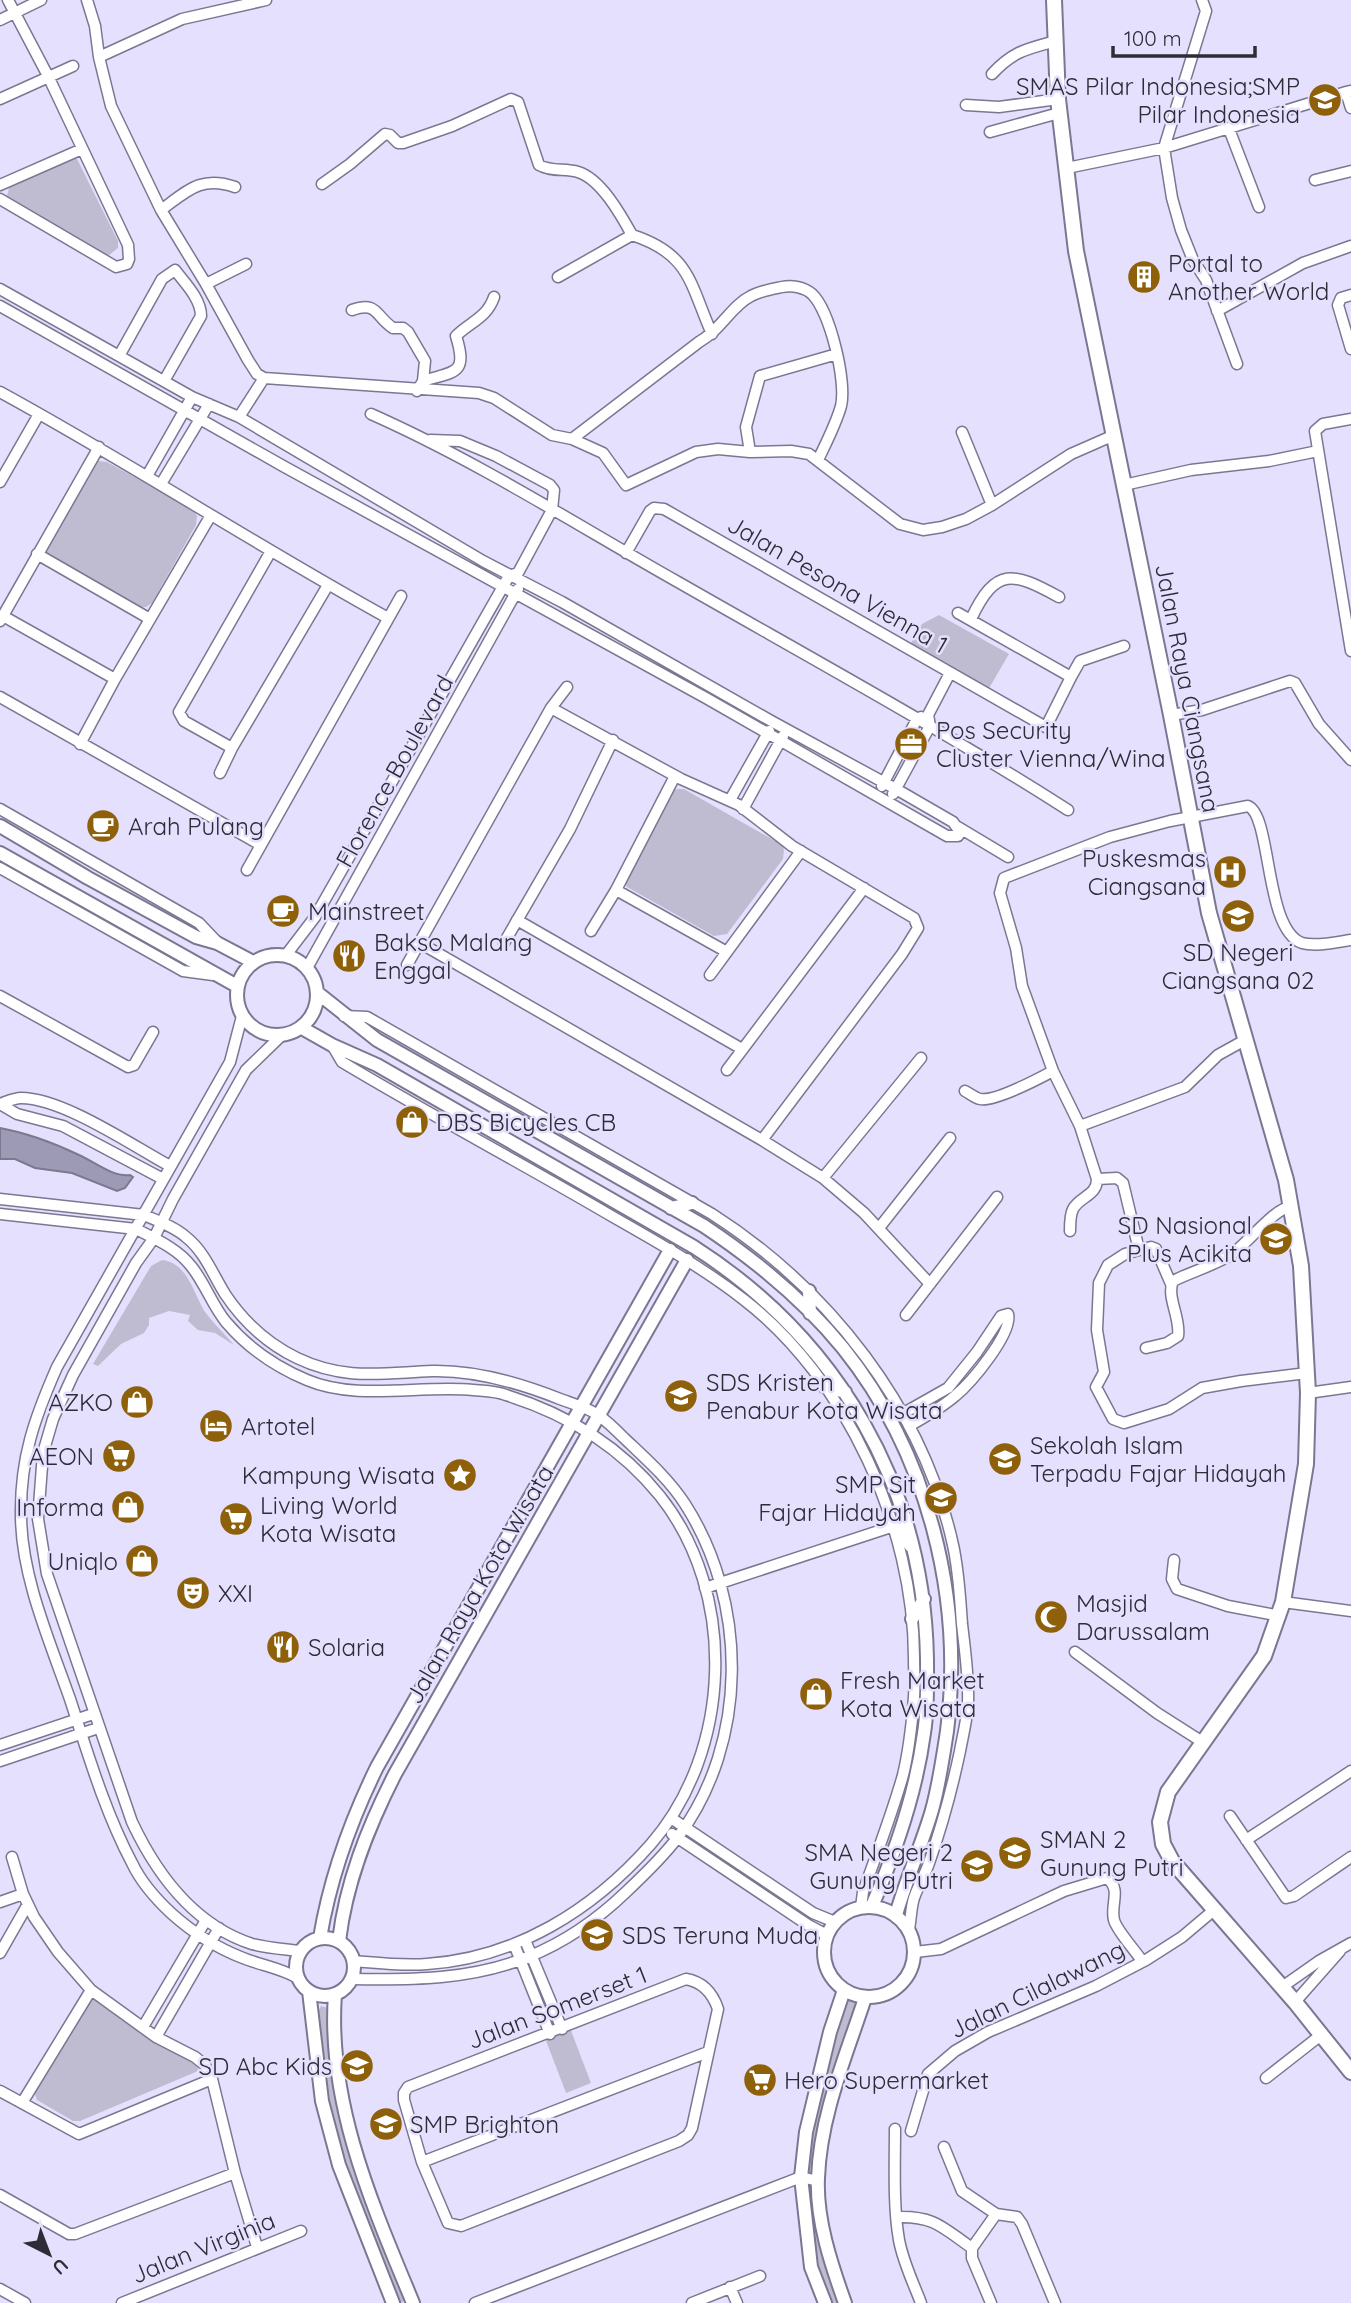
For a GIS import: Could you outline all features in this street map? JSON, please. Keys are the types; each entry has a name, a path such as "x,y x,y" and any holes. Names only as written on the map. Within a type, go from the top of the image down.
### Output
{"main road":[{"name":"Jalan Raya Ciangsana","path":"1054,0 1059,106 1076,251 1112,436 1171,715 1209,913 1286,1180 1301,1266 1308,1393 1306,1464 1282,1609 1264,1656 1168,1793 1160,1822 1163,1844 1172,1861 1295,2002 1351,2072"}],"street":[{"path":"0,199 116,267 127,264 130,259 128,245 48,76 8,0"},
{"path":"0,20 41,0"},
{"path":"87,0 111,106 161,210 248,360 257,374 264,378 420,386 479,393 494,398 552,435 572,439 603,453 626,485 696,452 718,449 750,452 792,450 809,454 818,460 900,524 923,530 966,519 1071,454 1112,436"},
{"path":"99,57 182,19 266,0"},
{"path":"1202,0 1206,11 1164,148 1172,198 1181,230 1193,260 1206,280 1237,364"},
{"path":"992,74 1004,60 1018,51 1056,41"},
{"path":"0,99 73,66"},
{"path":"1067,168 1164,148 1349,91 1351,107"},
{"path":"322,184 385,134 398,143 403,143 452,126 511,99 518,102 539,165 544,168 574,171 587,177 618,210 632,235 667,251 685,269 712,334"},
{"path":"966,105 1059,106"},
{"path":"990,132 1059,106"},
{"path":"1229,129 1259,207"},
{"path":"0,185 82,149"},
{"path":"1315,180 1351,171"},
{"path":"161,210 196,185 215,182 235,187"},
{"path":"558,277 632,235"},
{"path":"1217,311 1303,263 1351,246"},
{"path":"206,284 246,264"},
{"path":"119,356 162,279 175,270 201,308 201,316 164,381"},
{"path":"572,439 712,334 750,296 785,286 802,287 813,295 824,314 843,387 841,405 818,460"},
{"path":"0,289 192,397 239,417 516,577 896,789 1008,857"},
{"path":"1351,295 1338,302 1351,349"},
{"path":"420,386 461,366 463,361 456,336 483,317 494,297"},
{"path":"0,306 947,836 958,836 958,827"},
{"path":"352,310 368,306 375,309 393,328 402,328 408,332 425,361 420,386"},
{"path":"750,452 746,426 760,376 836,354"},
{"path":"239,417 264,378"},
{"path":"0,393 99,447 328,585 388,618"},
{"path":"147,476 192,397"},
{"path":"160,484 209,404"},
{"path":"0,482 39,414"},
{"path":"370,414 427,440 917,719 929,720 1068,810"},
{"path":"1351,419 1316,428 1348,610 1351,651"},
{"path":"962,432 992,505"},
{"path":"427,440 460,441 496,456 550,485 555,495 552,510 516,577"},
{"path":"99,447 1,619 115,679"},
{"path":"1124,485 1201,468 1269,461 1318,451"},
{"name":"Jalan Pesona Vienna 1","path":"626,552 650,511 654,508 664,509 1058,734"},
{"path":"80,744 211,514"},
{"path":"232,748 184,721 179,712 271,551"},
{"path":"37,554 150,619"},
{"name":"Florence Boulevard","path":"286,956 315,916 503,586 516,577"},
{"name":"Florence Boulevard","path":"307,968 516,593 516,577"},
{"name":"Jalan Pesona Vienna 1","path":"971,619 981,598 993,585 1006,579 1022,578 1059,597"},
{"path":"220,773 328,585"},
{"path":"247,870 401,596"},
{"name":"Jalan Pesona Vienna 1","path":"958,612 1071,677"},
{"path":"1046,727 1080,661 1124,646"},
{"path":"890,802 950,673"},
{"path":"1171,715 1202,710 1290,681 1295,683 1318,724 1351,760"},
{"path":"407,965 551,708 567,687"},
{"path":"0,697 261,845"},
{"path":"551,708 676,776 730,800 801,851 914,918 918,928 902,954 762,1140"},
{"path":"877,795 917,719"},
{"path":"730,800 773,722"},
{"path":"743,809 786,729"},
{"path":"504,943 570,829 613,740"},
{"path":"591,931 617,890 676,776"},
{"path":"1070,1231 1074,1206 1095,1190 1097,1179 1080,1126 1053,1071 1022,986 1016,948 1000,893 1003,878 1110,837 1191,816 1248,806 1254,808 1283,922 1293,936 1303,943 1351,940"},
{"path":"0,809 199,923 217,943"},
{"path":"0,826 196,937 217,943 253,962"},
{"path":"61,845 65,864"},
{"path":"710,975 801,851"},
{"path":"0,853 237,986"},
{"path":"0,868 183,971 217,975"},
{"path":"727,1070 864,888"},
{"path":"617,890 727,952"},
{"path":"517,920 743,1049"},
{"path":"420,943 823,1178 879,1228 930,1284"},
{"path":"282,1036 259,1031 242,1016 238,1005 237,986 253,962 266,956 286,956 307,968 319,994 377,1040 739,1249 810,1313 842,1348 863,1377 912,1466 937,1549 951,1628 950,1696 932,1809 896,1915"},
{"path":"300,1951 251,1944 206,1920 184,1902 164,1880 148,1856 132,1822 93,1714 47,1573 38,1519 42,1467 53,1419 73,1375 136,1263 154,1238 246,1070 282,1036 302,1028 311,1017 319,994"},
{"path":"0,996 128,1067 134,1065 153,1032"},
{"path":"242,1016 230,1062 52,1378 36,1414 26,1453 21,1518 29,1577 116,1829 133,1865 157,1898 198,1934 245,1959 279,1968 298,1978 309,1991 317,1995 335,1994 345,1988 352,1979 354,1961 351,1953 339,1941 320,1938 300,1951 297,1960 298,1978"},
{"path":"344,1016 367,1017 748,1237 809,1291 853,1339 876,1369 909,1426 940,1500 953,1544 967,1659 968,1703 950,1796 914,1900 909,1929 915,1952 911,1971 900,1986 884,1995 865,1998 844,1990 833,1980 826,1966 824,1950 827,1935 835,1922 847,1912 867,1906 896,1915 909,1929"},
{"path":"302,1028 377,1065 726,1267 795,1328 845,1392 891,1474 905,1514 924,1599 928,1696 924,1733 910,1801 884,1878 867,1906"},
{"path":"1080,1126 1185,1087 1218,1055 1245,1040"},
{"path":"332,1045 342,1062 687,1260 744,1300 784,1338 824,1386 847,1420 880,1486 894,1526 912,1619 915,1693 903,1773 863,1892 867,1906"},
{"path":"823,1178 921,1058"},
{"path":"965,1091 979,1099 988,1099 1053,1071"},
{"path":"163,1179 63,1126 17,1114 0,1104 20,1098 45,1102 71,1112 170,1166"},
{"path":"879,1228 950,1138"},
{"path":"1097,1179 1116,1178 1123,1183 1139,1250"},
{"path":"906,1315 997,1197"},
{"path":"0,1199 144,1215 162,1223 186,1237 203,1256 224,1293 252,1326 272,1343 297,1358 324,1368 375,1376 436,1371 469,1374 539,1390 582,1407 598,1415 659,1472 694,1520 721,1584 732,1662 729,1711 714,1767 678,1837 648,1872 614,1904 587,1925 531,1956 470,1974 433,1979 352,1979"},
{"path":"671,1208 692,1203"},
{"path":"1171,1283 1229,1256 1273,1216 1290,1207"},
{"path":"0,1214 136,1230 154,1238 177,1252 191,1266 211,1301 240,1338 262,1356 311,1382 356,1391 435,1387 502,1393 554,1412 589,1432 630,1464 662,1498 681,1529 705,1588 716,1664 713,1704 704,1746 695,1770 664,1829 603,1892 550,1928 525,1940 463,1959 429,1964 397,1965 354,1961"},
{"path":"1146,1349 1167,1343 1178,1336 1179,1327 1171,1283 1156,1249 1151,1247 1125,1254 1108,1265 1098,1283 1097,1330 1104,1372 1096,1387 1113,1419 1124,1423 1169,1409 1202,1388 1307,1373"},
{"path":"582,1407 670,1250"},
{"name":"Jalan Raya Kota Wisata","path":"339,1941 343,1907 370,1822 394,1774 687,1260"},
{"path":"809,1291 810,1313"},
{"path":"902,1414 948,1388 1001,1316 1008,1314 1009,1324 1001,1338 963,1389 941,1407 909,1426"},
{"path":"824,1386 845,1392"},
{"path":"1308,1393 1351,1387"},
{"name":"Jalan Raya Kota Wisata","path":"320,1938 332,1881 354,1814 390,1744 582,1407"},
{"path":"873,1439 893,1429"},
{"path":"925,1504 940,1500"},
{"path":"894,1526 914,1549"},
{"path":"705,1588 894,1526"},
{"path":"1174,1560 1172,1579 1177,1589 1228,1606 1351,1611"},
{"path":"912,1619 924,1599"},
{"path":"1075,1652 1157,1713 1204,1743"},
{"path":"423,1687 439,1696"},
{"path":"0,1745 93,1714"},
{"path":"0,1761 98,1728"},
{"path":"1246,1840 1351,1771"},
{"path":"1230,1816 1286,1898 1294,1896 1351,1857"},
{"path":"671,1818 813,1913 835,1922"},
{"path":"664,1829 808,1926 827,1935"},
{"path":"12,1857 27,1904 58,1952 91,1990 156,2037 205,2065 212,2079 235,2173 257,2247"},
{"path":"915,1952 941,1949 1063,1891 1107,1878 1112,1882 1115,1891 1114,1920 1142,1961"},
{"path":"0,1902 23,1894"},
{"path":"0,1953 27,1904"},
{"name":"Jalan Cilalawang","path":"911,2131 928,2074 955,2051 988,2032 1096,1986 1142,1961 1182,1937 1214,1910"},
{"path":"143,2026 206,1920"},
{"path":"156,2037 219,1928"},
{"path":"525,1940 562,2029"},
{"path":"514,1944 550,2034"},
{"path":"1282,1987 1346,1945"},
{"path":"1295,2002 1346,1945"},
{"name":"Jalan Somerset 1","path":"686,1979 693,1980 707,1989 714,1997 718,2009 692,2128 688,2135 601,2173 461,2226 448,2223 422,2162 404,2093 408,2087 550,2034 686,1979"},
{"path":"22,2104 91,1990"},
{"path":"825,2303 811,2267 801,2177 806,2132 830,2032 844,1990"},
{"path":"309,1991 322,2101 340,2165 393,2303"},
{"path":"335,1994 334,2037 341,2098 356,2157 413,2303"},
{"path":"845,2303 826,2250 818,2181 820,2152 830,2102 865,1998"},
{"path":"1266,2078 1321,2035"},
{"path":"422,2162 708,2052"},
{"path":"0,2091 79,2134 212,2079"},
{"path":"895,2129 899,2237 903,2256 921,2303"},
{"path":"944,2147 962,2191 996,2214 1017,2217 1022,2224 1055,2303"},
{"path":"0,2195 69,2234 75,2234 235,2173"},
{"path":"475,2303 801,2177 818,2181"},
{"path":"991,2303 972,2258 972,2248 996,2214"},
{"path":"898,2217 920,2216 932,2220 972,2248"},
{"name":"Jalan Virginia","path":"122,2303 301,2231"},
{"path":"692,2303 760,2276"},
{"path":"730,2287 737,2303"},
{"path":"0,2289 25,2303"}],"shaded area":[{"path":"72,155 77,159 118,241 118,248 109,255 102,254 11,202 7,196 10,184"},
{"path":"93,462 107,462 194,510 197,516 196,525 152,603 146,607 137,607 45,553 46,546"},
{"path":"939,615 1009,654 985,695 907,650 922,624"},
{"path":"684,789 782,845 784,850 783,859 727,934 714,936 627,887 624,879 671,791"},
{"path":"0,1128 50,1143 110,1171 133,1177 125,1188 117,1191 72,1173 35,1168 15,1159 0,1159"},
{"path":"162,1260 171,1262 184,1273 205,1312 234,1345 215,1333 198,1330 188,1321 190,1315 169,1311 149,1318 149,1325 144,1333 121,1344 98,1366 93,1364 151,1266"},
{"path":"844,1990 865,1998 830,2102 818,2181 845,2303 825,2303 811,2267 801,2177"},
{"path":"92,1993 199,2065 198,2071 80,2121 73,2121 37,2100 33,2089"},
{"path":"321,2006 328,2008 335,2096 350,2160 405,2299 402,2303 399,2302 358,2202 332,2126 321,2067"},
{"path":"570,2028 591,2083 566,2093 545,2038"}],"place":[{"name":"SMAS Pilar Indonesia;SMP Pilar Indonesia","path":"1325,100"},
{"name":"Portal to Another World","path":"1144,277"},
{"name":"Pos Security Cluster Vienna/Wina","path":"911,744"},
{"name":"Arah Pulang","path":"103,826"},
{"name":"Puskesmas Ciangsana","path":"1230,872"},
{"name":"Mainstreet","path":"283,911"},
{"name":"SD Negeri Ciangsana 02","path":"1238,916"},
{"name":"Bakso Malang Enggal","path":"349,956"},
{"name":"DBS Bicycles CB","path":"412,1122"},
{"name":"SD Nasional Plus Acikita","path":"1276,1239"},
{"name":"SDS Kristen Penabur Kota Wisata","path":"681,1396"},
{"name":"AZKO","path":"137,1402"},
{"name":"Artotel","path":"216,1426"},
{"name":"AEON","path":"119,1456"},
{"name":"Sekolah Islam Terpadu Fajar Hidayah","path":"1005,1459"},
{"name":"Kampung Wisata","path":"460,1475"},
{"name":"SMP Sit Fajar Hidayah","path":"941,1498"},
{"name":"Informa","path":"128,1507"},
{"name":"Living World Kota Wisata","path":"236,1519"},
{"name":"Uniqlo","path":"142,1561"},
{"name":"XXI","path":"193,1593"},
{"name":"Masjid Darussalam","path":"1051,1617"},
{"name":"Solaria","path":"283,1647"},
{"name":"Fresh Market Kota Wisata","path":"816,1694"},
{"name":"SMAN 2 Gunung Putri","path":"1015,1853"},
{"name":"SMA Negeri 2 Gunung Putri","path":"977,1866"},
{"name":"SDS Teruna Muda","path":"597,1935"},
{"name":"SD Abc Kids","path":"357,2066"},
{"name":"Hero Supermarket","path":"760,2080"},
{"name":"SMP Brighton","path":"386,2124"}]}
